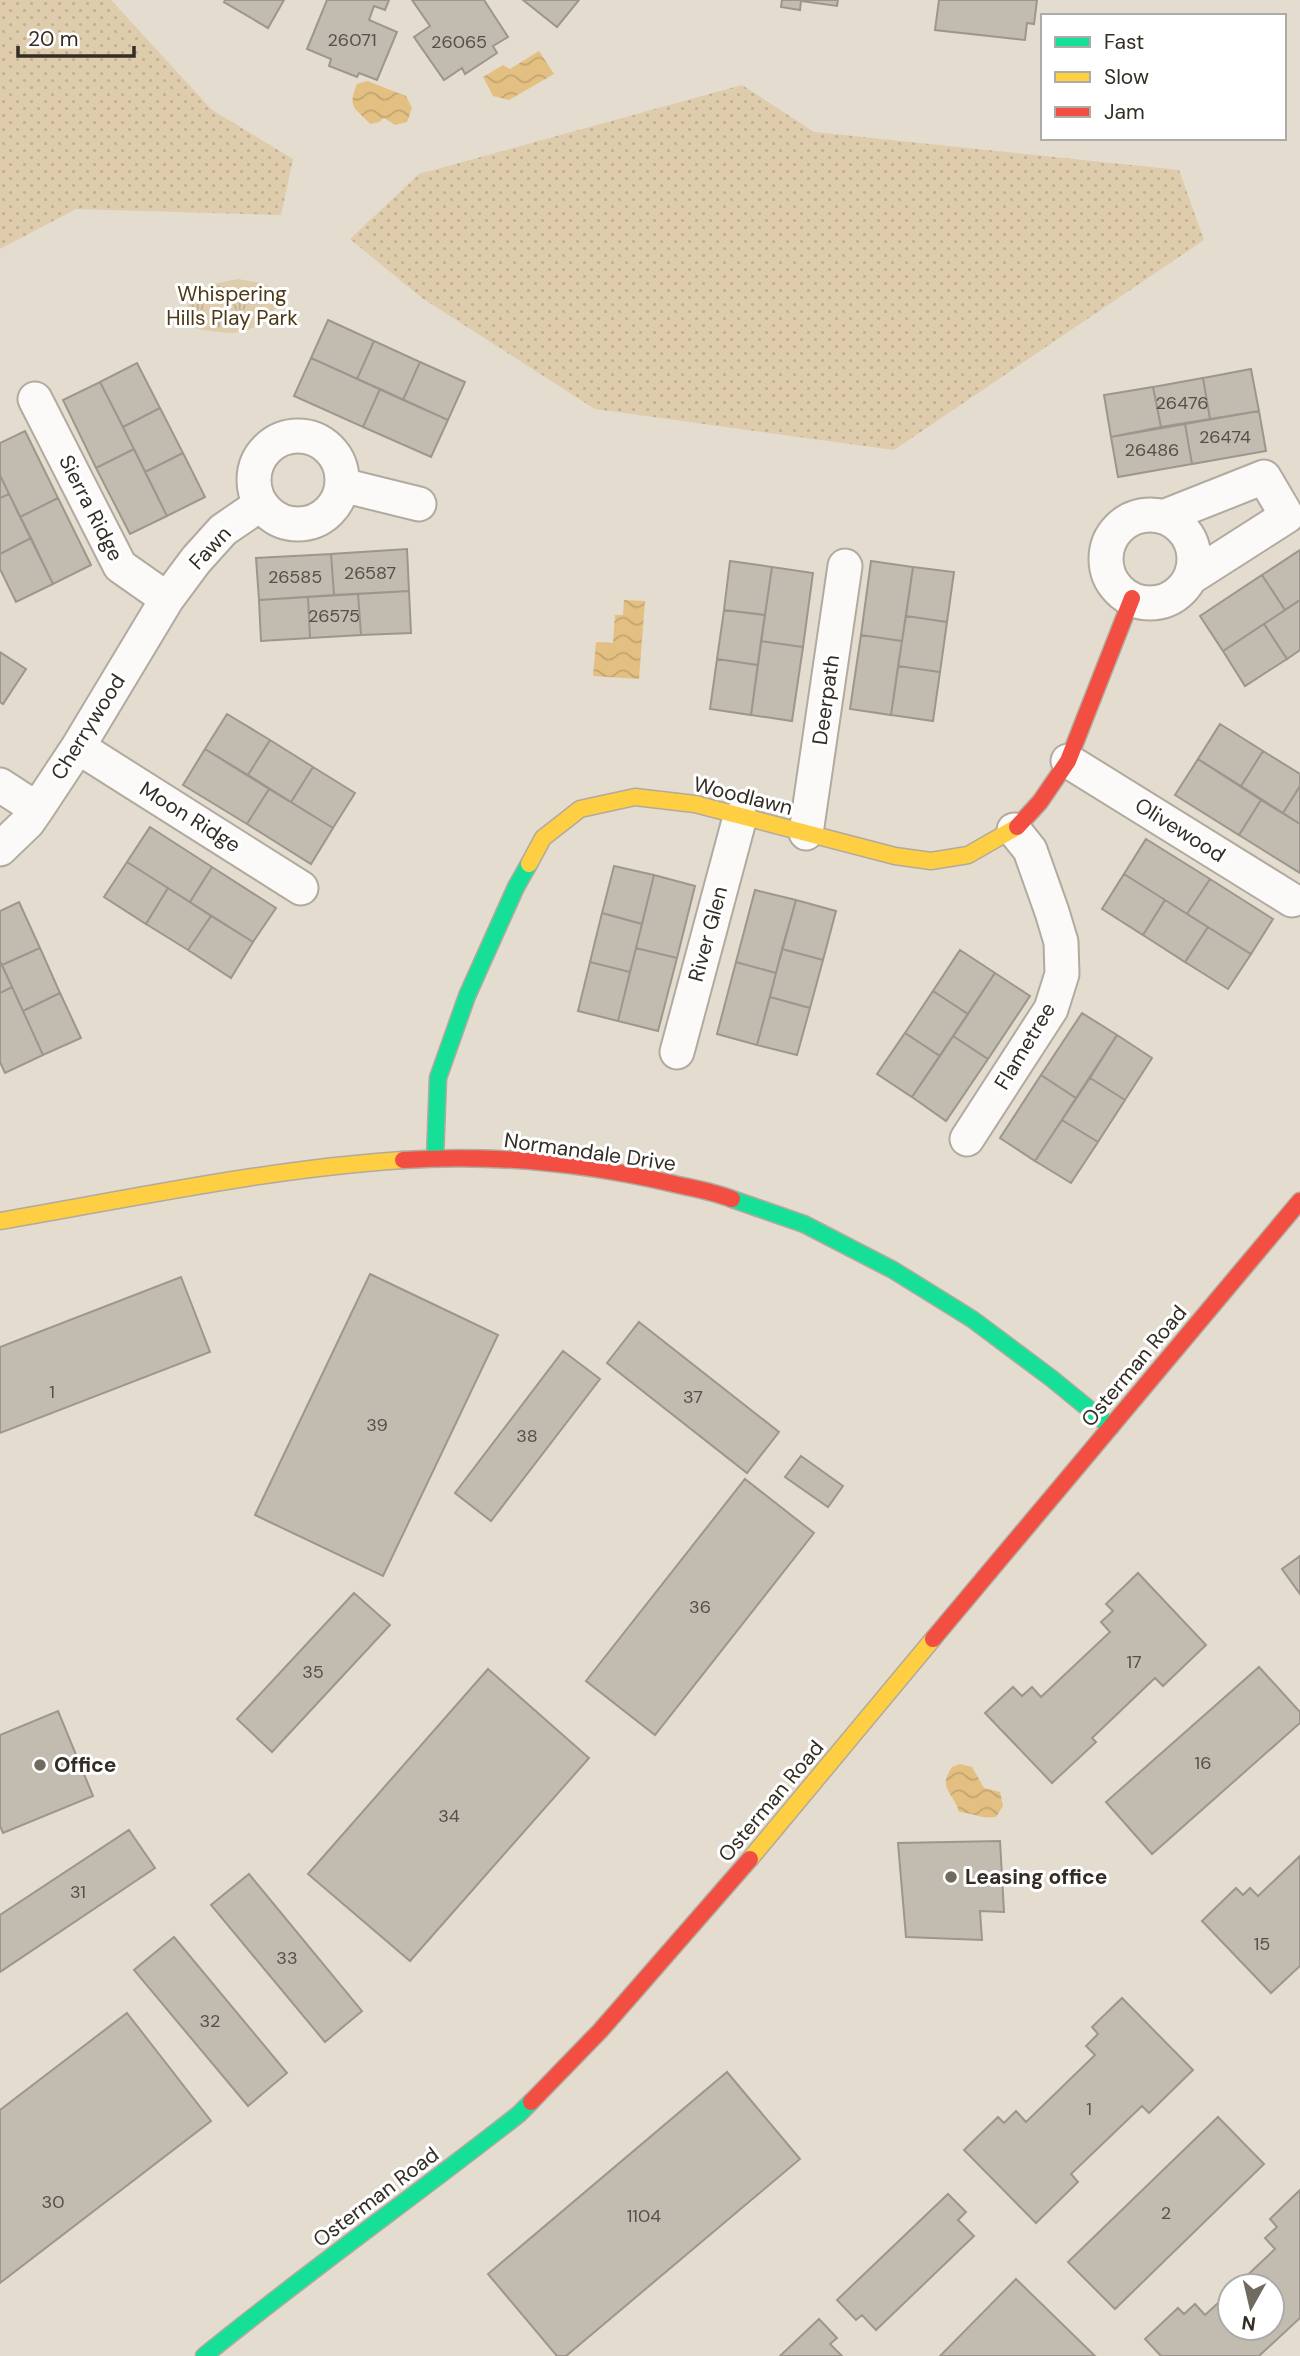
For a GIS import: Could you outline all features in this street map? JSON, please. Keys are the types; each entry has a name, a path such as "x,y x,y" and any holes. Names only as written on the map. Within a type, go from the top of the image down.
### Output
{"street":[{"name":"Sierra Ridge","path":"35,398 120,566 167,599"},
{"path":"310,437 324,444 335,456 341,470 342,485 329,512 316,520 301,524 285,523 272,516 261,504 254,490 253,475 258,460 267,448 280,439 310,437"},
{"path":"1163,517 1264,477 1287,516 1190,578"},
{"path":"342,485 419,504"},
{"name":"Fawn","path":"167,599 196,559 223,530 261,504"},
{"path":"1147,514 1177,523 1193,548 1194,564 1190,578 1181,591 1168,599 1153,603 1137,601 1124,594 1113,583 1107,569 1106,554 1110,539 1119,527 1132,518 1147,514"},
{"name":"Deerpath","path":"806,833 845,566"},
{"name":"Woodlawn","path":"435,1158 438,1078 467,996 516,887 542,838 580,809 635,797 695,804 895,856 931,861 968,855 1014,830 1040,802 1068,761 1132,598"},
{"name":"Cherrywood","path":"0,849 37,809 78,747 167,599"},
{"name":"Moon Ridge","path":"78,747 301,888"},
{"name":"Olivewood","path":"1068,761 1293,900"},
{"path":"0,785 37,809"},
{"name":"River Glen","path":"677,1052 740,817"},
{"name":"Flametree","path":"967,1139 1051,1009 1062,974 1060,942 1052,912 1030,850 1014,830"},
{"name":"Normandale Drive","path":"0,1221 270,1174 435,1158 526,1160 631,1174 719,1194 804,1224 893,1270 972,1319 1111,1427"},
{"name":"Osterman Road","path":"204,2356 264,2307 519,2114 582,2049 754,1854 1300,1201"}],"green space":[{"path":"0,0 111,0 212,110 293,159 281,215 76,209 0,249"},
{"path":"742,85 814,132 1179,170 1204,240 894,450 595,409 422,298 350,239 419,174"},
{"name":"Whispering Hills Play Park","path":"238,279 261,283 279,291 282,300 262,322 242,332 218,332 189,327 183,317 192,295 213,284"}],"water":[{"path":"539,51 554,74 509,100 493,96 483,77 503,65 510,69"},
{"path":"367,81 406,96 412,108 407,122 395,125 384,118 370,124 353,103 357,84"},
{"path":"624,600 645,601 639,679 593,676 596,642 613,643 615,615 623,615"},
{"path":"960,1764 972,1767 984,1788 1000,1792 1003,1806 996,1817 959,1812 946,1780 952,1767"}],"building":[{"path":"284,0 268,28 224,2"},
{"path":"327,0 389,0 385,10 374,6 369,20 397,32 377,80 359,73 357,77 329,66 331,59 307,49"},
{"path":"412,0 484,0 508,37 493,46 497,53 465,74 462,68 444,80 414,37 430,26"},
{"path":"523,0 579,0 557,27"},
{"path":"782,0 838,0 837,6 801,1 800,10 781,7"},
{"path":"939,0 1037,0 1034,24 1027,23 1025,40 935,30"},
{"path":"328,320 374,341 357,379 311,358"},
{"path":"374,341 420,362 403,400 357,379"},
{"path":"311,358 380,389 363,427 294,396"},
{"path":"420,362 465,382 448,420 403,400"},
{"path":"137,363 160,408 123,427 100,382"},
{"path":"1251,369 1259,411 1210,419 1203,378"},
{"path":"1203,378 1210,419 1161,427 1153,387"},
{"path":"100,382 134,449 96,468 63,400"},
{"path":"1153,387 1161,427 1111,437 1104,395"},
{"path":"380,389 448,420 431,457 363,427"},
{"path":"160,408 183,453 145,472 123,427"},
{"path":"1259,411 1266,451 1192,464 1185,424"},
{"path":"1185,424 1192,464 1118,477 1111,437"},
{"path":"25,431 58,498 20,517 0,475 0,443"},
{"path":"134,449 167,516 130,534 96,468"},
{"path":"183,453 205,497 167,516 145,472"},
{"path":"0,475 9,494 0,498"},
{"path":"9,494 31,538 0,554 0,498"},
{"path":"58,498 91,565 53,584 20,517"},
{"path":"31,538 53,584 16,602 0,569 0,554"},
{"path":"407,549 409,591 334,595 331,554"},
{"path":"1300,550 1300,600 1285,610 1262,575"},
{"path":"331,554 334,595 259,600 256,558"},
{"path":"730,561 772,567 765,615 724,610"},
{"path":"871,561 913,567 902,641 861,635"},
{"path":"772,567 813,573 803,647 761,641"},
{"path":"913,567 954,572 947,622 906,616"},
{"path":"1262,575 1285,610 1223,651 1200,616"},
{"path":"409,591 411,633 361,635 358,594"},
{"path":"358,594 361,635 310,638 308,597"},
{"path":"308,597 310,638 261,641 259,600"},
{"path":"1300,600 1300,650 1287,659 1264,624"},
{"path":"724,610 765,615 758,665 717,659"},
{"path":"906,616 947,622 940,672 898,666"},
{"path":"1264,624 1287,659 1245,686 1223,651"},
{"path":"861,635 902,641 891,715 850,709"},
{"path":"761,641 803,647 792,721 751,715"},
{"path":"0,652 26,669 3,704 0,702"},
{"path":"717,659 758,665 751,715 710,709"},
{"path":"898,666 940,672 933,721 891,715"},
{"path":"227,714 270,740 248,775 205,749"},
{"path":"1220,724 1263,751 1241,786 1198,759"},
{"path":"270,740 313,767 291,802 248,775"},
{"path":"205,749 269,789 247,824 183,785"},
{"path":"1263,751 1300,774 1300,786 1283,813 1241,786"},
{"path":"1198,759 1261,800 1239,835 1175,795"},
{"path":"313,767 355,793 333,828 291,802"},
{"path":"1300,786 1300,824 1283,813"},
{"path":"269,789 333,828 311,864 247,824"},
{"path":"1261,800 1300,824 1300,873 1239,835"},
{"path":"150,827 212,867 190,902 127,862"},
{"path":"1146,839 1210,879 1187,914 1124,874"},
{"path":"127,862 168,888 146,924 104,897"},
{"path":"614,866 654,875 642,924 602,913"},
{"path":"212,867 276,908 253,942 190,902"},
{"path":"1124,874 1165,900 1143,935 1102,909"},
{"path":"654,875 695,886 677,958 636,948"},
{"path":"1210,879 1273,919 1251,954 1187,914"},
{"path":"168,888 211,916 188,950 146,924"},
{"path":"755,890 796,900 776,973 736,962"},
{"path":"796,900 836,911 823,960 782,949"},
{"path":"1165,900 1208,927 1185,962 1143,935"},
{"path":"19,902 40,948 2,965 0,911"},
{"path":"602,913 642,924 630,972 590,962"},
{"path":"211,916 253,942 231,978 188,950"},
{"path":"1208,927 1251,954 1228,989 1185,962"},
{"path":"40,948 60,993 23,1011 2,965"},
{"path":"636,948 677,958 658,1031 618,1021"},
{"path":"782,949 823,960 810,1008 770,997"},
{"path":"960,950 995,973 968,1014 933,991"},
{"path":"0,961 12,987 0,993"},
{"path":"590,962 630,972 618,1021 578,1011"},
{"path":"736,962 776,973 757,1045 717,1034"},
{"path":"995,973 1030,996 988,1059 953,1036"},
{"path":"12,987 43,1055 5,1073 0,1062 0,993"},
{"path":"933,991 968,1014 940,1056 905,1033"},
{"path":"60,993 81,1038 43,1055 23,1011"},
{"path":"770,997 810,1008 797,1055 757,1045"},
{"path":"1082,1013 1117,1035 1076,1098 1041,1075"},
{"path":"905,1033 940,1056 912,1097 877,1074"},
{"path":"1117,1035 1152,1058 1125,1100 1090,1078"},
{"path":"953,1036 988,1059 946,1121 912,1097"},
{"path":"1041,1075 1076,1098 1035,1161 1000,1138"},
{"path":"1090,1078 1125,1100 1098,1142 1062,1120"},
{"path":"1062,1120 1098,1142 1071,1183 1035,1161"},
{"path":"370,1274 498,1335 383,1576 255,1515"},
{"path":"181,1277 210,1352 0,1433 0,1347"},
{"path":"639,1322 779,1432 747,1473 607,1363"},
{"path":"563,1351 600,1379 491,1521 455,1493"},
{"path":"801,1456 843,1486 828,1507 785,1477"},
{"path":"745,1479 814,1533 655,1735 586,1681"},
{"path":"1300,1556 1300,1594 1282,1569"},
{"path":"1138,1573 1206,1645 1163,1686 1155,1678 1092,1738 1096,1742 1052,1783 985,1713 1013,1687 1022,1696 1032,1687 1041,1697 1110,1632 1101,1622 1113,1611 1106,1604"},
{"path":"354,1593 390,1625 272,1752 237,1719"},
{"path":"1259,1667 1300,1712 1300,1723 1152,1854 1106,1802"},
{"path":"488,1669 589,1758 410,1961 308,1874"},
{"name":"Office","path":"58,1711 93,1796 3,1833 0,1826 0,1735"},
{"path":"129,1830 155,1868 0,1972 0,1915"},
{"name":"Leasing office","path":"1000,1841 1004,1912 980,1911 982,1940 906,1937 898,1843"},
{"path":"1300,1856 1300,1966 1271,1993 1202,1921 1236,1888 1243,1895 1250,1888 1258,1896"},
{"path":"249,1874 362,2011 325,2042 211,1905"},
{"path":"174,1937 287,2073 248,2106 134,1970"},
{"path":"1122,1998 1193,2070 1149,2113 1142,2106 1071,2174 1078,2182 1036,2223 964,2150 998,2117 1004,2123 1016,2111 1026,2122 1095,2055 1086,2046 1098,2034 1092,2027"},
{"path":"127,2013 211,2121 0,2283 0,2110"},
{"path":"727,2072 800,2159 566,2356 557,2356 488,2274"},
{"path":"1218,2117 1264,2164 1115,2309 1068,2262"},
{"path":"1300,2190 1300,2318 1286,2331 1286,2272 1251,2272 1275,2249 1265,2238 1277,2227 1270,2219"},
{"path":"948,2194 966,2212 958,2220 974,2236 876,2330 862,2315 856,2320 837,2300"},
{"path":"1016,2279 1095,2356 940,2356"},
{"path":"1195,2304 1205,2315 1216,2305 1216,2342 1274,2342 1259,2356 1161,2356 1145,2339 1178,2308 1184,2314"},
{"path":"819,2319 837,2338 830,2344 842,2356 780,2356"}],"traffic: fast":[{"path":"435,1158 438,1078 467,996 529,864"},
{"path":"732,1199 804,1224 893,1270 972,1319 1111,1427"},
{"path":"204,2356 519,2114 531,2102"}],"traffic: slow":[{"path":"529,864 543,838 580,809 635,797 695,804 895,856 931,861 968,855 1017,827"},
{"path":"0,1221 251,1177 403,1160"},
{"path":"750,1859 933,1639"}],"traffic: jam":[{"path":"1017,827 1040,802 1068,761 1132,598"},
{"path":"403,1160 504,1159 571,1165 637,1176 732,1199"},
{"path":"933,1639 1300,1201"},
{"path":"531,2102 600,2031 750,1859"}],"place":[{"name":"Office","path":"40,1765"},
{"name":"Leasing office","path":"951,1877"}]}
